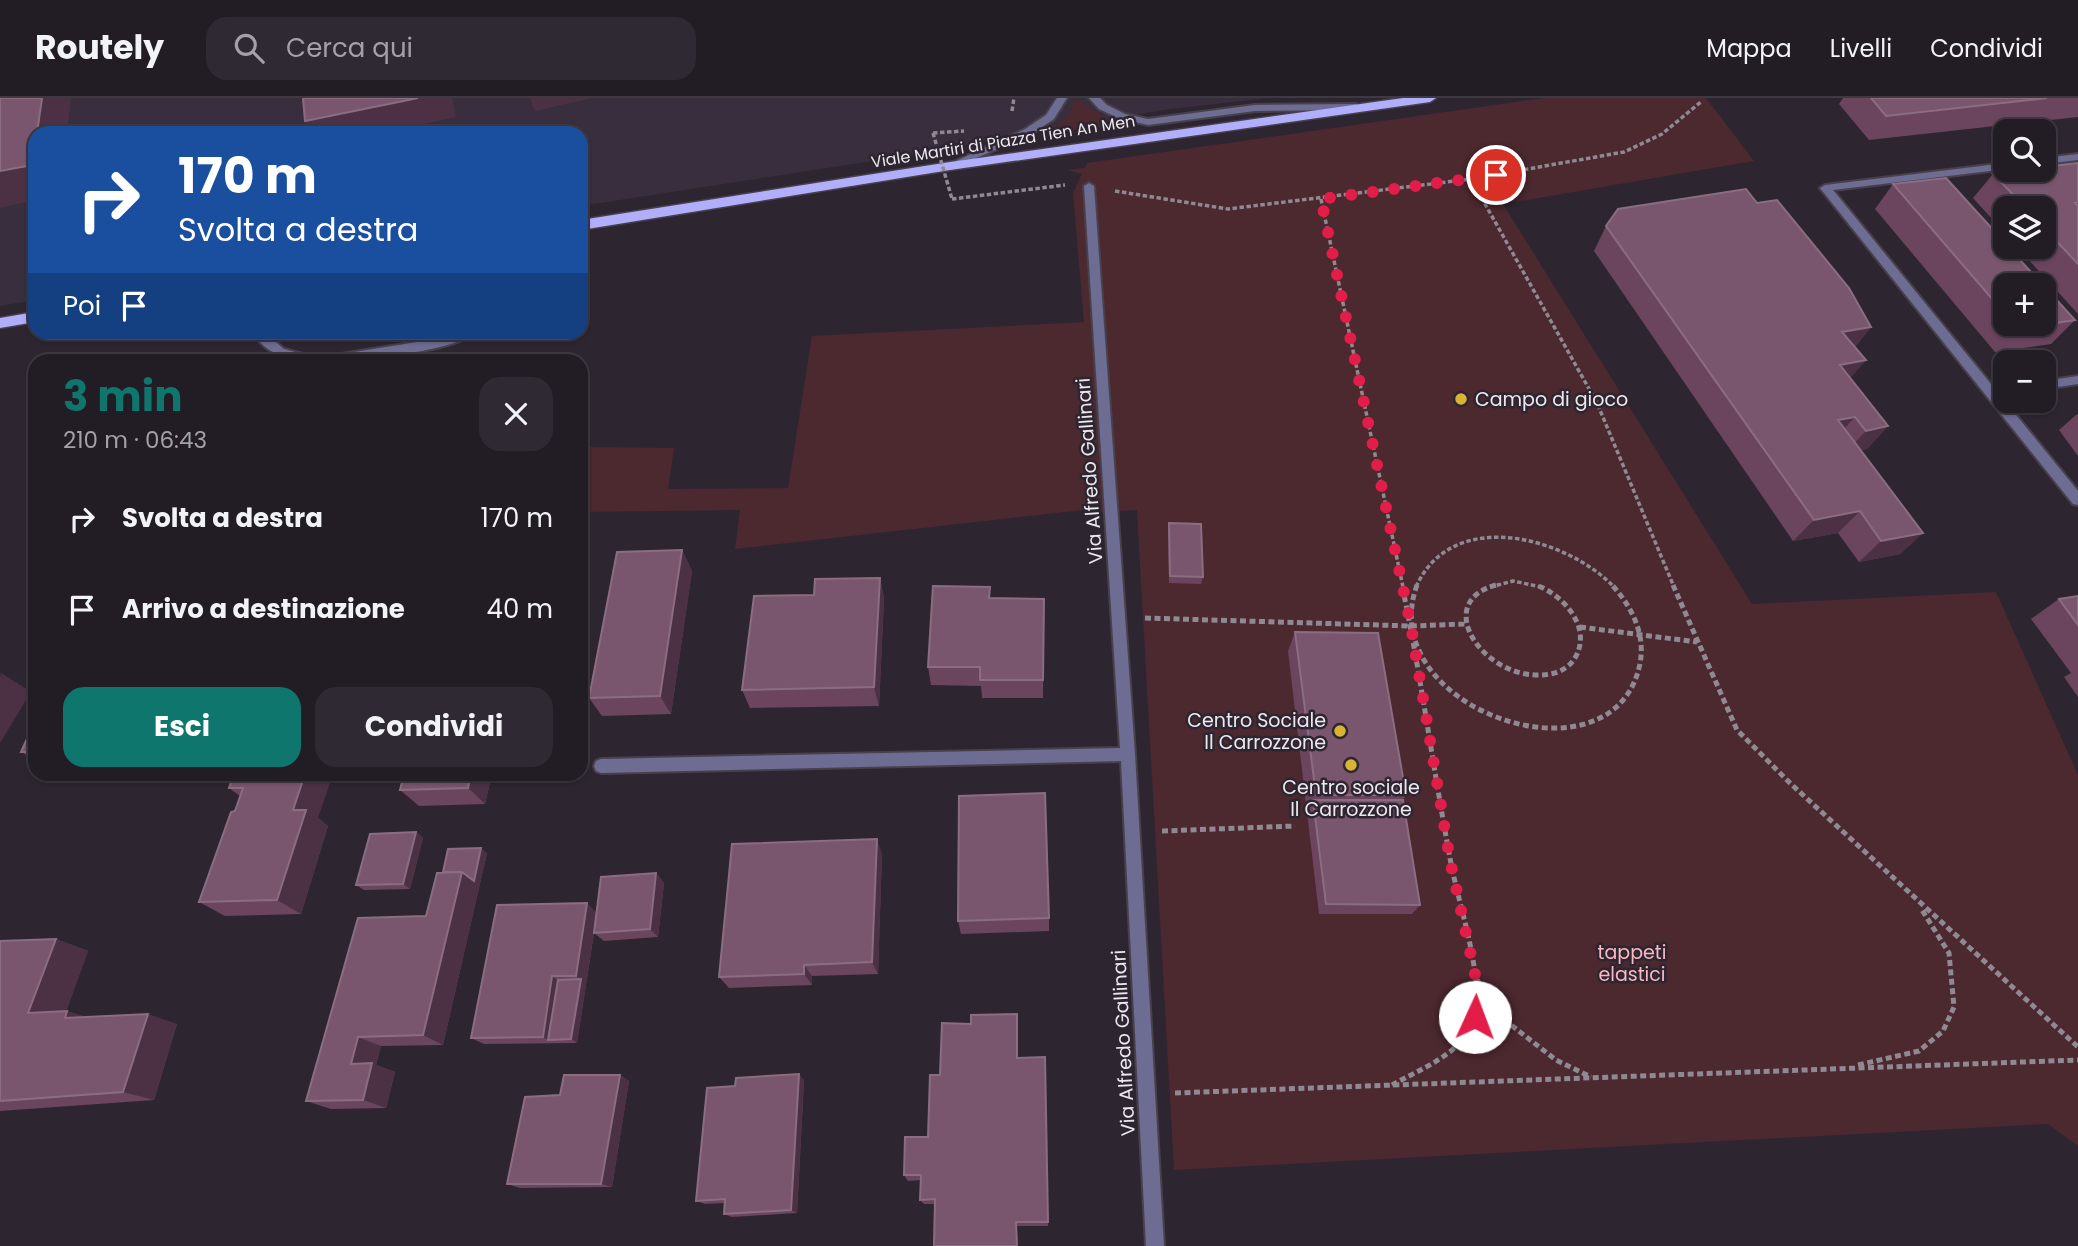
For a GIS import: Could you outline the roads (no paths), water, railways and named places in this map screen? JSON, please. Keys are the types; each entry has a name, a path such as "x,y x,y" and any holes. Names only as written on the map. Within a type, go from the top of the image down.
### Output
{"main road":[{"name":"Viale Martiri di Piazza Tien An Men","path":"588,224 950,166 1430,98"},
{"path":"0,323 28,318"}],"street":[{"path":"950,166 1029,131 1050,117 1062,98"},
{"path":"1094,98 1103,107 1122,116 1149,122 1255,108 1356,107"},
{"path":"2056,160 2078,157"},
{"path":"1993,168 1825,188 2078,500"},
{"name":"Via Alfredo Gallinari","path":"1089,186 1115,542 1155,1246"},
{"path":"263,340 266,345 284,354"},
{"path":"368,354 453,340"},
{"path":"2056,383 2078,380"},
{"path":"601,766 1128,754"}],"place":[{"name":"Campo di gioco","path":"1461,399"},
{"name":"Centro Sociale Il Carrozzone","path":"1340,731"},
{"name":"Centro sociale Il Carrozzone","path":"1351,765"}],"park label":[{"name":"tappeti elastici","path":"1632,963"}]}
